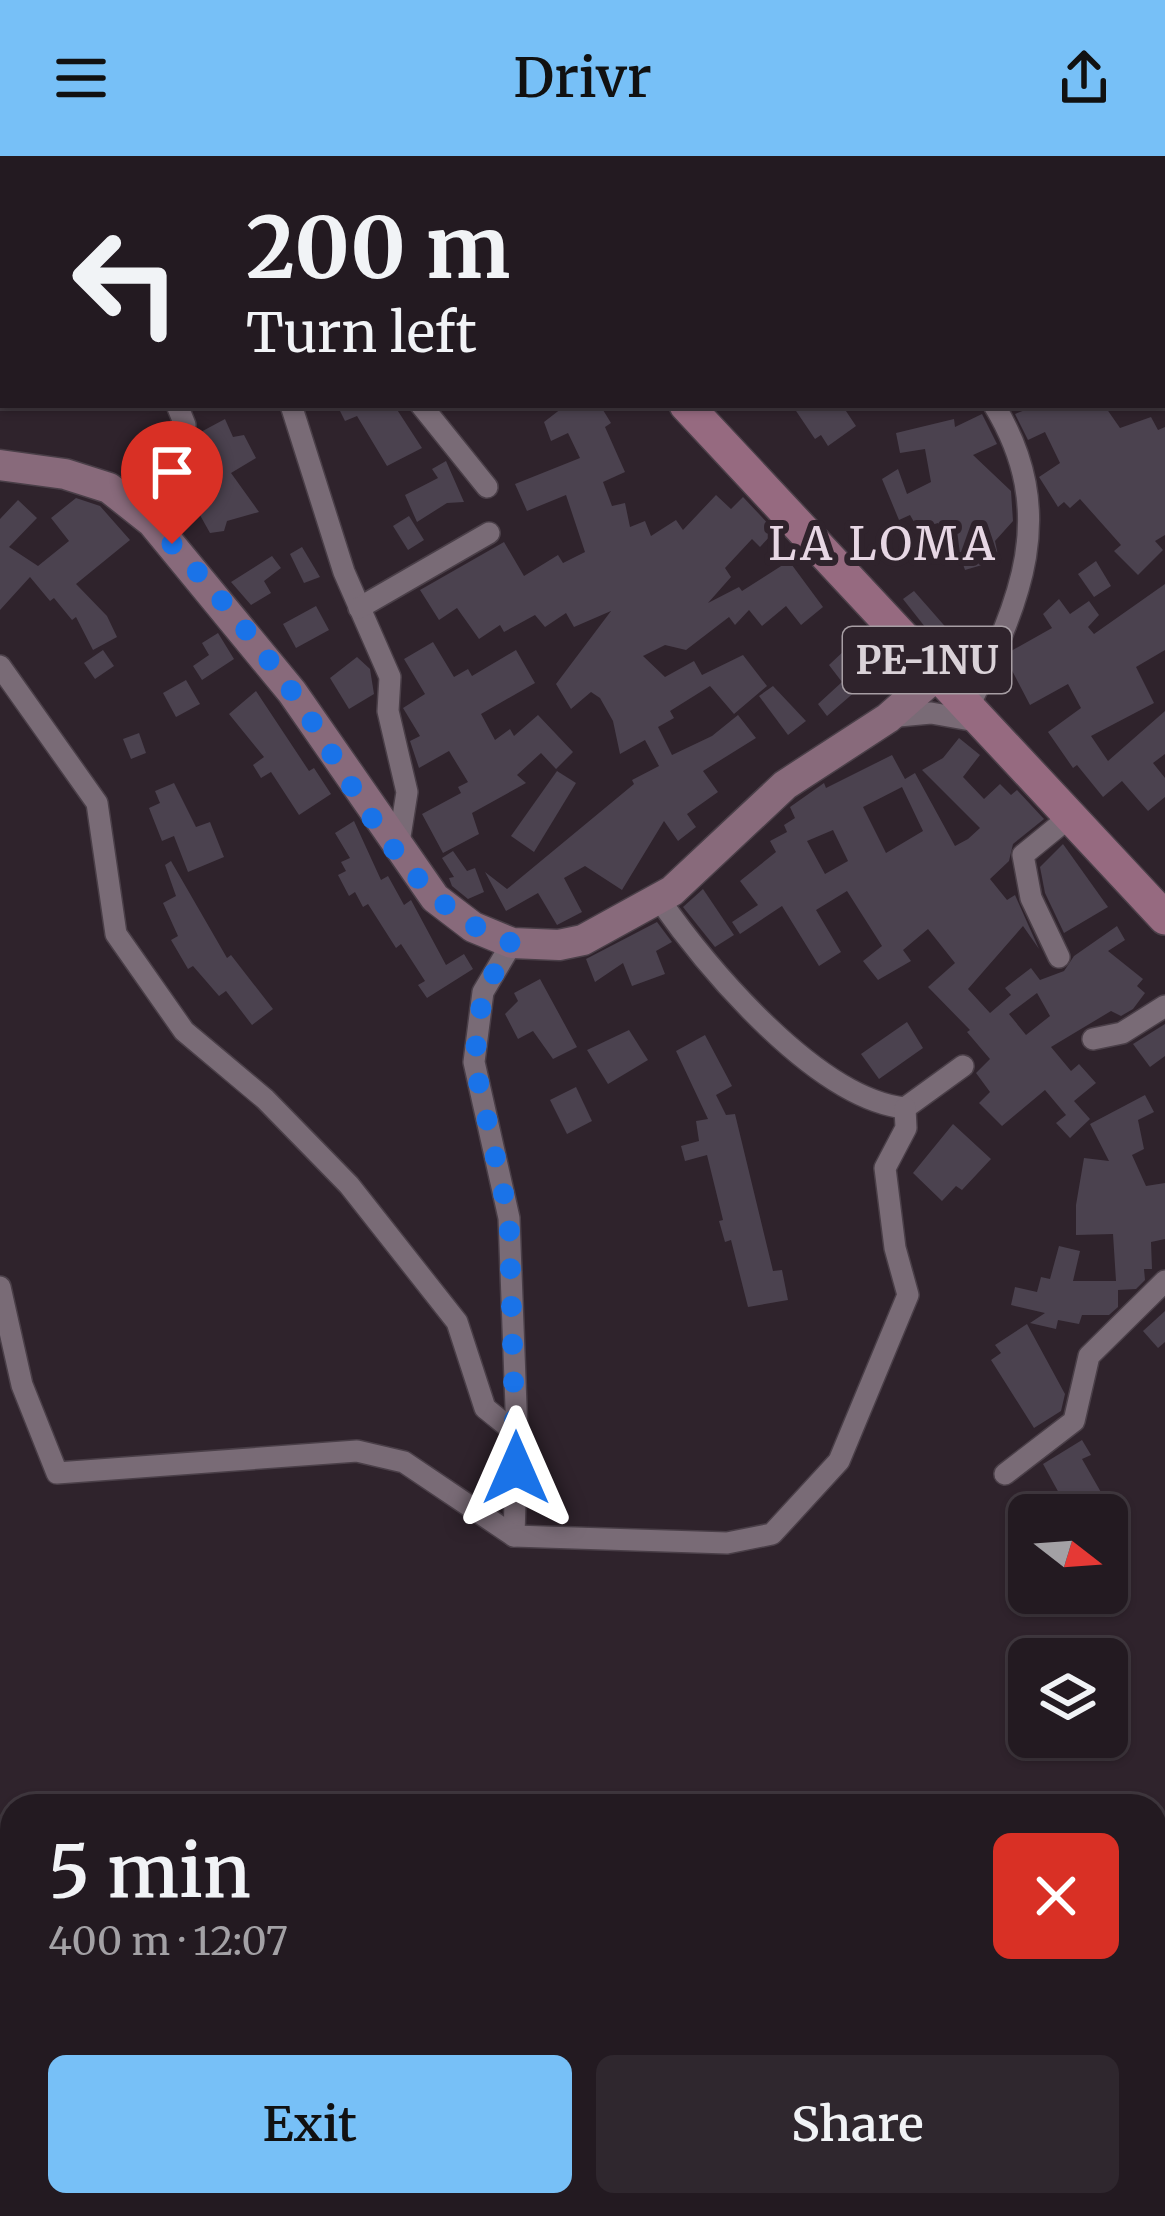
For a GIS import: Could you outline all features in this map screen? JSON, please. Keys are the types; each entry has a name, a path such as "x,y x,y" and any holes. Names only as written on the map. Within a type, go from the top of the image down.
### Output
{"main road":[{"name":"PE-1NU","path":"689,408 1165,918"},
{"path":"0,465 65,474 109,488 152,522 292,692 398,850 453,914 512,943 559,945 583,940 659,899 785,785 887,718 939,673"}],"street":[{"path":"152,522 165,461 184,425 178,408"},
{"path":"293,408 359,608 390,677 388,711 407,791 398,850"},
{"path":"423,408 487,488"},
{"path":"887,718 979,714 1010,621 1030,532 1031,502 995,408"},
{"path":"359,608 489,533"},
{"path":"887,718 909,676 913,645"},
{"path":"0,666 97,803 116,934 184,1031 265,1099 349,1185 457,1322 485,1408 517,1434"},
{"path":"1059,957 1031,898 1023,855 1072,815"},
{"path":"659,899 710,972 829,1079 881,1106 905,1108 963,1066"},
{"path":"512,943 483,992 474,1062 509,1218 517,1434 514,1536"},
{"path":"1093,1039 1122,1033 1165,1006"},
{"path":"0,1287 22,1385 57,1473 357,1450 404,1462 514,1536 727,1543 772,1534 839,1461 908,1295 895,1248 885,1168 906,1128 905,1108"},
{"path":"1005,1474 1074,1421 1089,1356 1165,1280"}],"building":[{"path":"338,408 396,408 422,448 387,466 357,416 345,421"},
{"path":"562,408 602,408 625,472 603,482 612,506 625,503 630,527 645,521 651,536 676,520 683,530 716,495 731,509 743,497 775,531 760,547 752,539 725,568 731,577 708,603 739,587 742,591 789,561 823,607 801,625 786,606 762,626 749,610 735,625 729,617 686,650 665,645 643,656 665,677 694,661 702,675 743,655 767,686 734,714 710,686 670,711 674,718 658,727 672,755 712,736 738,715 756,738 703,771 718,792 687,814 696,827 678,841 664,821 622,890 585,866 564,878 582,912 557,925 538,893 506,911 485,872 507,889 634,784 632,780 659,766 645,740 620,754 613,721 600,698 591,692 571,709 556,684 611,611 574,627 566,613 545,627 535,615 504,632 500,625 479,639 457,608 439,620 420,590 504,542 524,576 558,555 563,563 585,552 566,495 527,511 515,484 580,458 568,433 551,441 544,422"},
{"path":"794,408 844,408 856,426 828,446 821,435 815,439"},
{"path":"1030,408 1106,408 1120,428 1151,417 1158,430 1165,427 1165,535 1155,541 1163,550 1138,575 1114,551 1121,545 1080,499 1070,508 1064,502 1058,507 1039,477 1060,463 1045,432 1028,440 1015,414"},
{"path":"982,414 997,444 973,455 1011,491 1013,521 995,541 999,560 965,570 956,544 950,547 938,523 918,529 910,515 899,520 882,479 898,469 907,494 931,482 925,449 900,453 896,433 954,419 955,427"},
{"path":"225,419 233,437 244,435 256,458 231,473 259,512 227,521 224,531 210,533 196,508 201,502 193,488 198,486 186,466 206,454 197,434"},
{"path":"446,461 464,502 447,503 417,522 405,495 438,478 432,469"},
{"path":"76,498 100,506 130,540 76,584 107,616 117,637 93,650 76,617 72,620 54,598 50,601 30,577 0,610 0,519 18,500 37,518 9,547 38,566 69,541 51,518"},
{"path":"409,516 424,540 408,550 393,526"},
{"path":"302,547 320,577 304,583 290,554"},
{"path":"272,556 281,568 264,581 271,593 251,605 231,582"},
{"path":"1096,561 1111,586 1094,597 1078,574"},
{"path":"1165,584 1165,650 1136,667 1154,703 1091,736 1108,761 1165,711 1165,754 1153,763 1165,778 1165,797 1148,811 1122,781 1103,797 1077,765 1073,768 1048,732 1081,708 1068,684 1030,705 1007,661 1011,651 1052,628 1043,614 1059,599 1070,614 1089,601 1099,615 1088,627 1094,634"},
{"path":"914,591 957,640 944,651 903,599"},
{"path":"316,606 329,630 296,648 283,624"},
{"path":"864,632 885,654 859,678 864,684 827,716 818,704 842,682 829,665"},
{"path":"218,633 234,659 202,680 193,666 209,655 202,643"},
{"path":"433,642 454,677 468,669 472,676 516,650 535,683 481,714 495,740 510,729 514,736 538,715 573,752 556,769 541,753 517,775 526,783 472,813 479,834 443,853 422,814 461,793 458,787 468,782 449,751 419,768 410,741 420,736 403,708 425,694 404,659"},
{"path":"103,650 114,666 95,679 84,663"},
{"path":"357,657 370,669 374,694 349,709 330,678"},
{"path":"186,680 200,704 176,717 163,693"},
{"path":"773,686 806,721 788,735 759,696"},
{"path":"256,691 309,771 314,768 331,794 299,815 271,772 261,778 253,765 264,757 229,714"},
{"path":"139,733 146,753 131,759 123,739"},
{"path":"959,738 980,755 963,777 984,799 1000,784 1011,795 1017,790 1044,819 1013,844 1009,861 990,879 1007,900 1015,895 1039,949 1023,926 968,989 990,1013 1011,995 1005,988 1031,968 1040,980 1064,971 1074,956 1117,926 1125,940 1108,951 1143,979 1137,986 1145,993 1133,1009 1121,1016 1111,1011 1051,1047 1071,1071 1079,1064 1096,1083 1074,1101 1090,1119 1070,1138 1056,1123 1066,1115 1045,1090 1002,1126 979,1103 990,1092 976,1073 990,1059 967,1032 970,1030 928,987 955,963 928,929 903,950 911,961 878,980 863,961 882,946 847,891 816,910 841,952 819,966 782,906 740,934 732,922 758,905 740,881 776,852 770,841 787,832 784,825 795,818 790,807 824,783 826,788 892,755 905,779 915,773 955,846 968,839 980,828 922,770 943,758","holes":["902,787 923,831 886,853 863,807","833,830 848,861 825,874 807,841","1037,993 1050,1016 1026,1035 1009,1014"]},
{"path":"557,771 576,783 534,852 511,836"},
{"path":"174,783 196,827 210,822 224,857 188,872 174,836 162,841 149,808 160,803 155,791"},
{"path":"354,821 381,880 388,876 404,905 411,900 446,965 464,954 473,969 427,998 418,985 425,981 401,944 396,948 368,904 363,907 355,892 349,896 338,875 346,871 341,862 350,858 335,833"},
{"path":"1063,844 1108,907 1064,933 1045,893 1040,867"},
{"path":"453,851 467,871 475,868 484,892 468,899 452,886 449,878 454,877 442,858"},
{"path":"171,861 227,958 231,955 273,1009 252,1025 226,991 219,996 193,966 188,969 171,940 178,936 163,903 176,896 165,865"},
{"path":"703,889 734,935 715,947 683,907"},
{"path":"657,922 672,942 656,951 665,974 632,986 623,963 595,982 586,959"},
{"path":"540,979 577,1047 553,1059 533,1031 518,1039 505,1014 518,1001 514,993"},
{"path":"907,1022 923,1048 879,1079 861,1054"},
{"path":"1165,1024 1165,1056 1150,1067 1133,1044"},
{"path":"629,1030 648,1060 608,1084 587,1050"},
{"path":"705,1035 732,1086 716,1095 726,1115 735,1114 773,1271 782,1270 788,1300 748,1307 731,1240 725,1242 719,1221 723,1220 707,1155 685,1161 681,1146 699,1141 696,1121 708,1119 676,1051"},
{"path":"576,1087 592,1121 567,1134 550,1100"},
{"path":"1145,1095 1154,1112 1138,1120 1144,1149 1132,1155 1146,1186 1165,1183 1165,1239 1151,1242 1152,1269 1144,1269 1145,1280 1136,1289 1118,1290 1118,1307 1109,1315 1082,1315 1079,1324 1058,1320 1056,1329 1030,1323 1045,1313 1011,1305 1015,1287 1037,1292 1041,1277 1050,1279 1059,1246 1080,1251 1073,1281 1116,1281 1113,1234 1076,1235 1076,1205 1084,1158 1109,1161 1090,1124"},
{"path":"953,1124 991,1159 962,1190 956,1186 942,1201 913,1173"},
{"path":"1165,1311 1165,1342 1158,1348 1143,1331"},
{"path":"1027,1324 1065,1394 1061,1411 1034,1428 991,1360 1001,1353 995,1345"},
{"path":"1082,1440 1091,1455 1082,1459 1102,1494 1059,1494 1043,1464"}],"district":[{"name":"LA LOMA","path":"883,544"}],"route":[{"path":"172,544 292,692 435,898 473,927 512,943 483,992 474,1062 509,1218 516,1468"}]}
